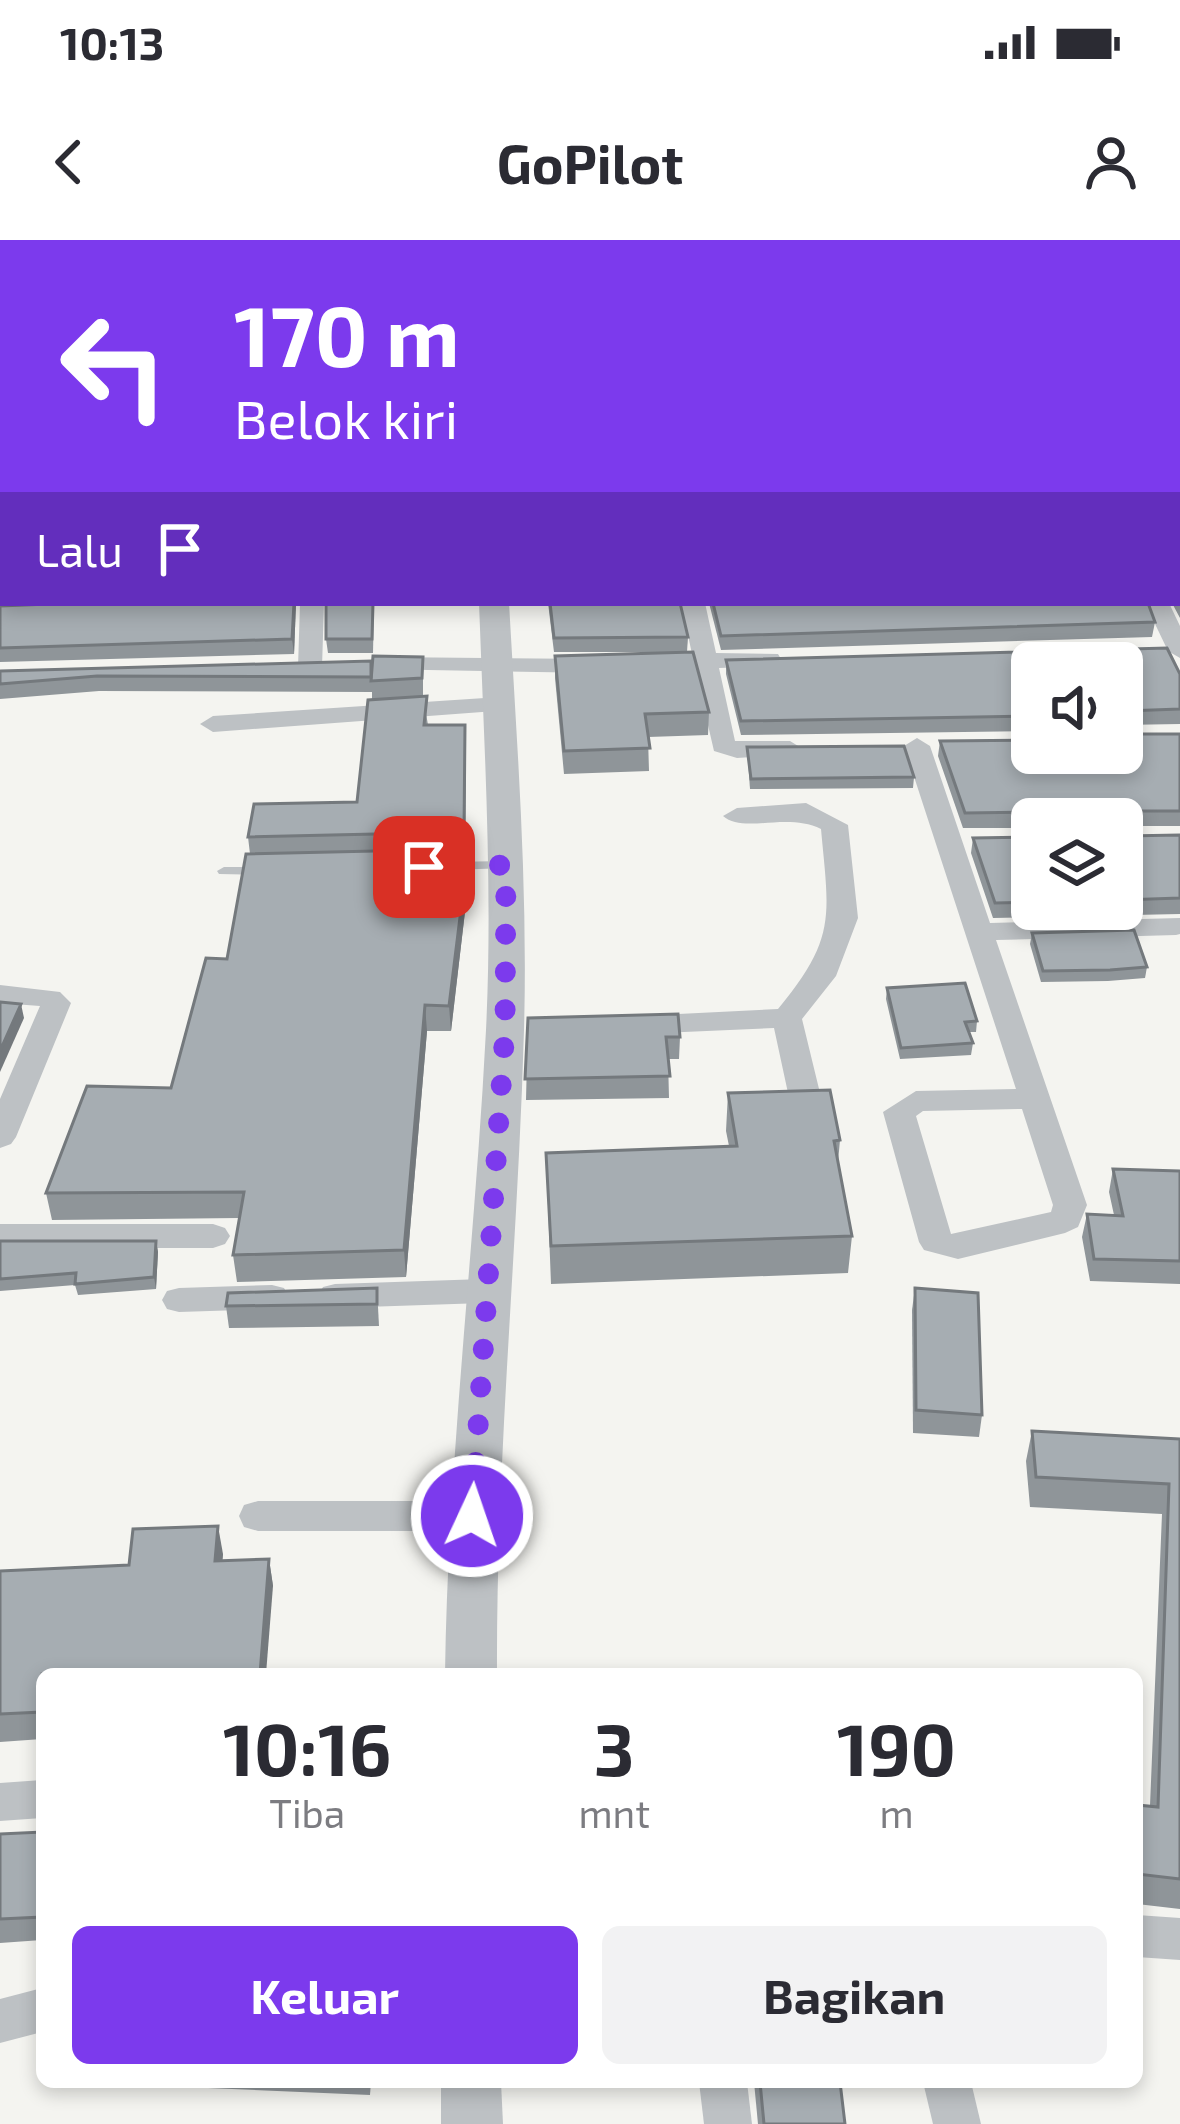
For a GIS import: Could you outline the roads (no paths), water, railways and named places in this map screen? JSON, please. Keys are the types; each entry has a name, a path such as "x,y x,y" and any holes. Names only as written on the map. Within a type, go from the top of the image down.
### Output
{"street":[{"path":"309,667 312,606"},
{"path":"471,1668 472,1516 484,1292 523,1029 506,865 494,606"},
{"path":"693,606 726,748 827,748"},
{"path":"1158,606 1171,649"},
{"path":"213,724 499,686 625,664 802,658"},
{"path":"364,664 499,686"},
{"path":"917,746 958,841 978,932 1033,1099 1070,1215 1053,1225 958,1247 936,1242 899,1112 916,1101 1033,1099"},
{"path":"602,1026 787,1018 821,976 844,918 834,826 806,811 736,816"},
{"path":"978,932 1175,926"},
{"path":"0,994 55,1001 0,1138"},
{"path":"787,1018 804,1093"},
{"path":"0,1236 213,1236"},
{"path":"179,1300 484,1292"},
{"path":"258,1516 472,1516"},
{"path":"0,1802 36,1799"},
{"path":"1143,1936 1180,1939"},
{"path":"0,2021 36,2012"},
{"path":"472,2088 472,2124"},
{"path":"724,2088 728,2124"},
{"path":"948,2088 957,2124"}],"lane":[{"path":"420,867 506,865"},
{"path":"224,872 289,870"}]}
